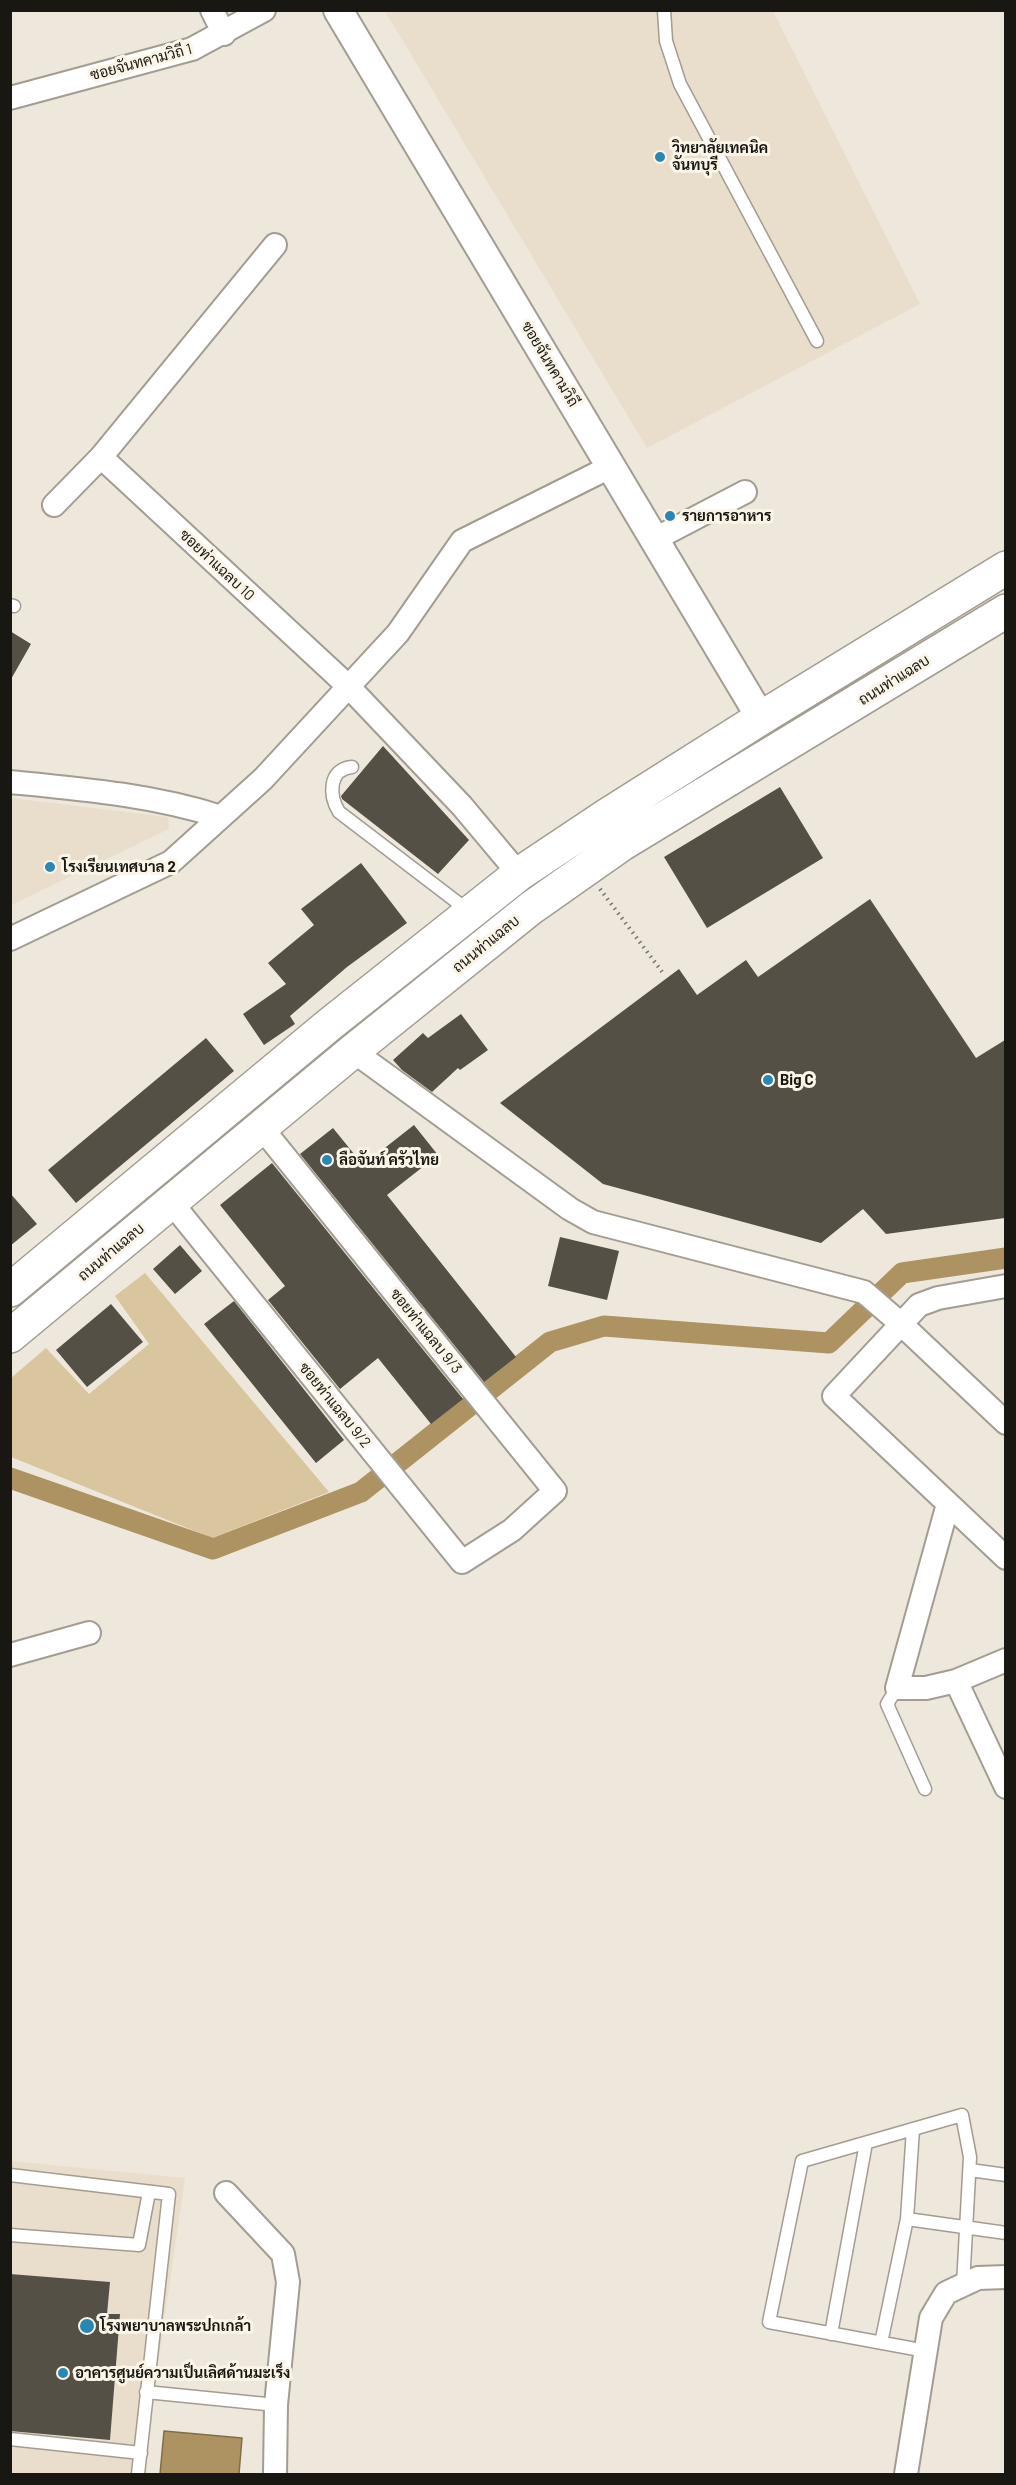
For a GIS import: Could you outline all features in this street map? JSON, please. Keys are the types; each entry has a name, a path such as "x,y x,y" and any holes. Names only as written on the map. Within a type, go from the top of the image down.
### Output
{"main road":[{"path":"10,1290 330,1024 519,874 761,718 1005,568"},
{"name":"ถนนท่าแฉลบ","path":"10,1336 353,1050 531,908 622,844 780,750 1005,611"},
{"path":"761,718 780,750"},
{"path":"330,1024 353,1050"}],"street":[{"path":"212,10 224,33"},
{"name":"ซอยจันทคามวิถี 1","path":"10,98 192,49 264,10"},
{"name":"ซอยจันทคามวิถี","path":"338,10 761,718"},
{"path":"54,505 101,457 274,245"},
{"name":"ซอยท่าแฉลบ 10","path":"101,457 348,686 462,806 519,874"},
{"path":"10,939 171,862 263,779 398,633 462,541 612,466"},
{"path":"655,539 745,492"},
{"path":"10,782 101,791 180,804 221,817"},
{"path":"353,1050 570,1209 594,1222 864,1292 1005,1423"},
{"name":"ซอยท่าแฉลบ 9/3","path":"261,1127 555,1491 512,1530"},
{"name":"ซอยท่าแฉลบ 9/2","path":"171,1202 462,1562 512,1530"},
{"path":"1005,1286 938,1298 892,1316 834,1396 1005,1558"},
{"path":"948,1504 897,1688 926,1688 956,1681 1005,1660"},
{"path":"10,1655 89,1633"},
{"path":"956,1681 1005,1787"},
{"path":"226,2193 283,2254 288,2282 276,2405 275,2475"},
{"path":"906,2475 931,2318 946,2292 978,2278 1005,2277"}],"lane":[{"path":"664,10 666,41 680,84 817,341"},
{"path":"352,767 346,767 340,772 332,787 331,796 339,812 471,912"},
{"path":"897,1688 887,1704 925,1789"},
{"path":"926,2351 769,2322 802,2161 962,2115 970,2157 963,2285"},
{"path":"881,2343 907,2219 913,2129"},
{"path":"831,2334 866,2143"},
{"path":"970,2170 1005,2175"},
{"path":"10,2175 169,2194 138,2475"},
{"path":"10,2235 139,2245 149,2192"},
{"path":"907,2219 1005,2233"},
{"path":"146,2392 276,2405"},
{"path":"10,2439 141,2453"}],"path":[{"path":"585,870 663,973"}],"shaded area":[{"name":"วิทยาลัยเทคนิค จันทบุรี","path":"385,11 773,11 920,304 647,448"},
{"name":"โรงเรียนเทศบาล 2","path":"11,798 168,817 169,829 11,905"},
{"path":"145,1273 329,1492 212,1538 11,1457 11,1378 46,1348 89,1394 149,1344 115,1296"},
{"name":"โรงพยาบาลพระปกเกล้า","path":"10,2161 185,2178 142,2474 11,2474"},
{"path":"164,2431 242,2438 239,2474 160,2474"}],"building":[{"path":"10,631 31,644 10,681"},
{"path":"383,746 469,840 438,874 342,799 341,796"},
{"path":"780,787 823,858 707,928 664,857"},
{"path":"361,863 407,923 347,967 290,1016 295,1024 264,1045 243,1014 286,984 268,963 314,925 301,909"},
{"name":"Big C","path":"870,899 976,1058 1005,1040 1005,1218 886,1234 863,1209 821,1243 603,1184 500,1103 679,969 697,995 746,960 758,977"},
{"path":"461,1014 488,1050 460,1070 458,1068 432,1092 402,1070 393,1060 423,1033 428,1038"},
{"path":"206,1038 234,1071 76,1203 48,1170"},
{"path":"414,1125 438,1155 387,1195 516,1357 484,1382 300,1154 333,1128 363,1165"},
{"path":"272,1163 463,1399 431,1424 378,1358 340,1389 268,1300 285,1286 220,1205"},
{"path":"10,1193 37,1224 10,1246"},
{"path":"560,1237 619,1251 607,1300 548,1286"},
{"path":"180,1245 202,1271 175,1294 153,1269"},
{"path":"234,1301 344,1440 316,1463 204,1324"},
{"path":"111,1304 143,1342 87,1387 56,1350"},
{"name":"อาคารศูนย์ความเป็นเลิศด้านมะเร็ง","path":"10,2274 110,2282 107,2314 120,2314 110,2440 10,2431"}],"waterway":[{"path":"10,1478 213,1549 361,1492 550,1342 604,1326 829,1343 902,1273 1006,1258"}],"place":[{"name":"วิทยาลัยเทคนิค จันทบุรี","path":"660,157"},
{"name":"รายการอาหาร","path":"670,516"},
{"name":"โรงเรียนเทศบาล 2","path":"50,867"},
{"name":"Big C","path":"768,1080"},
{"name":"ลือจันท์ ครัวไทย","path":"327,1160"},
{"name":"โรงพยาบาลพระปกเกล้า","path":"87,2326"},
{"name":"อาคารศูนย์ความเป็นเลิศด้านมะเร็ง","path":"63,2373"}]}
